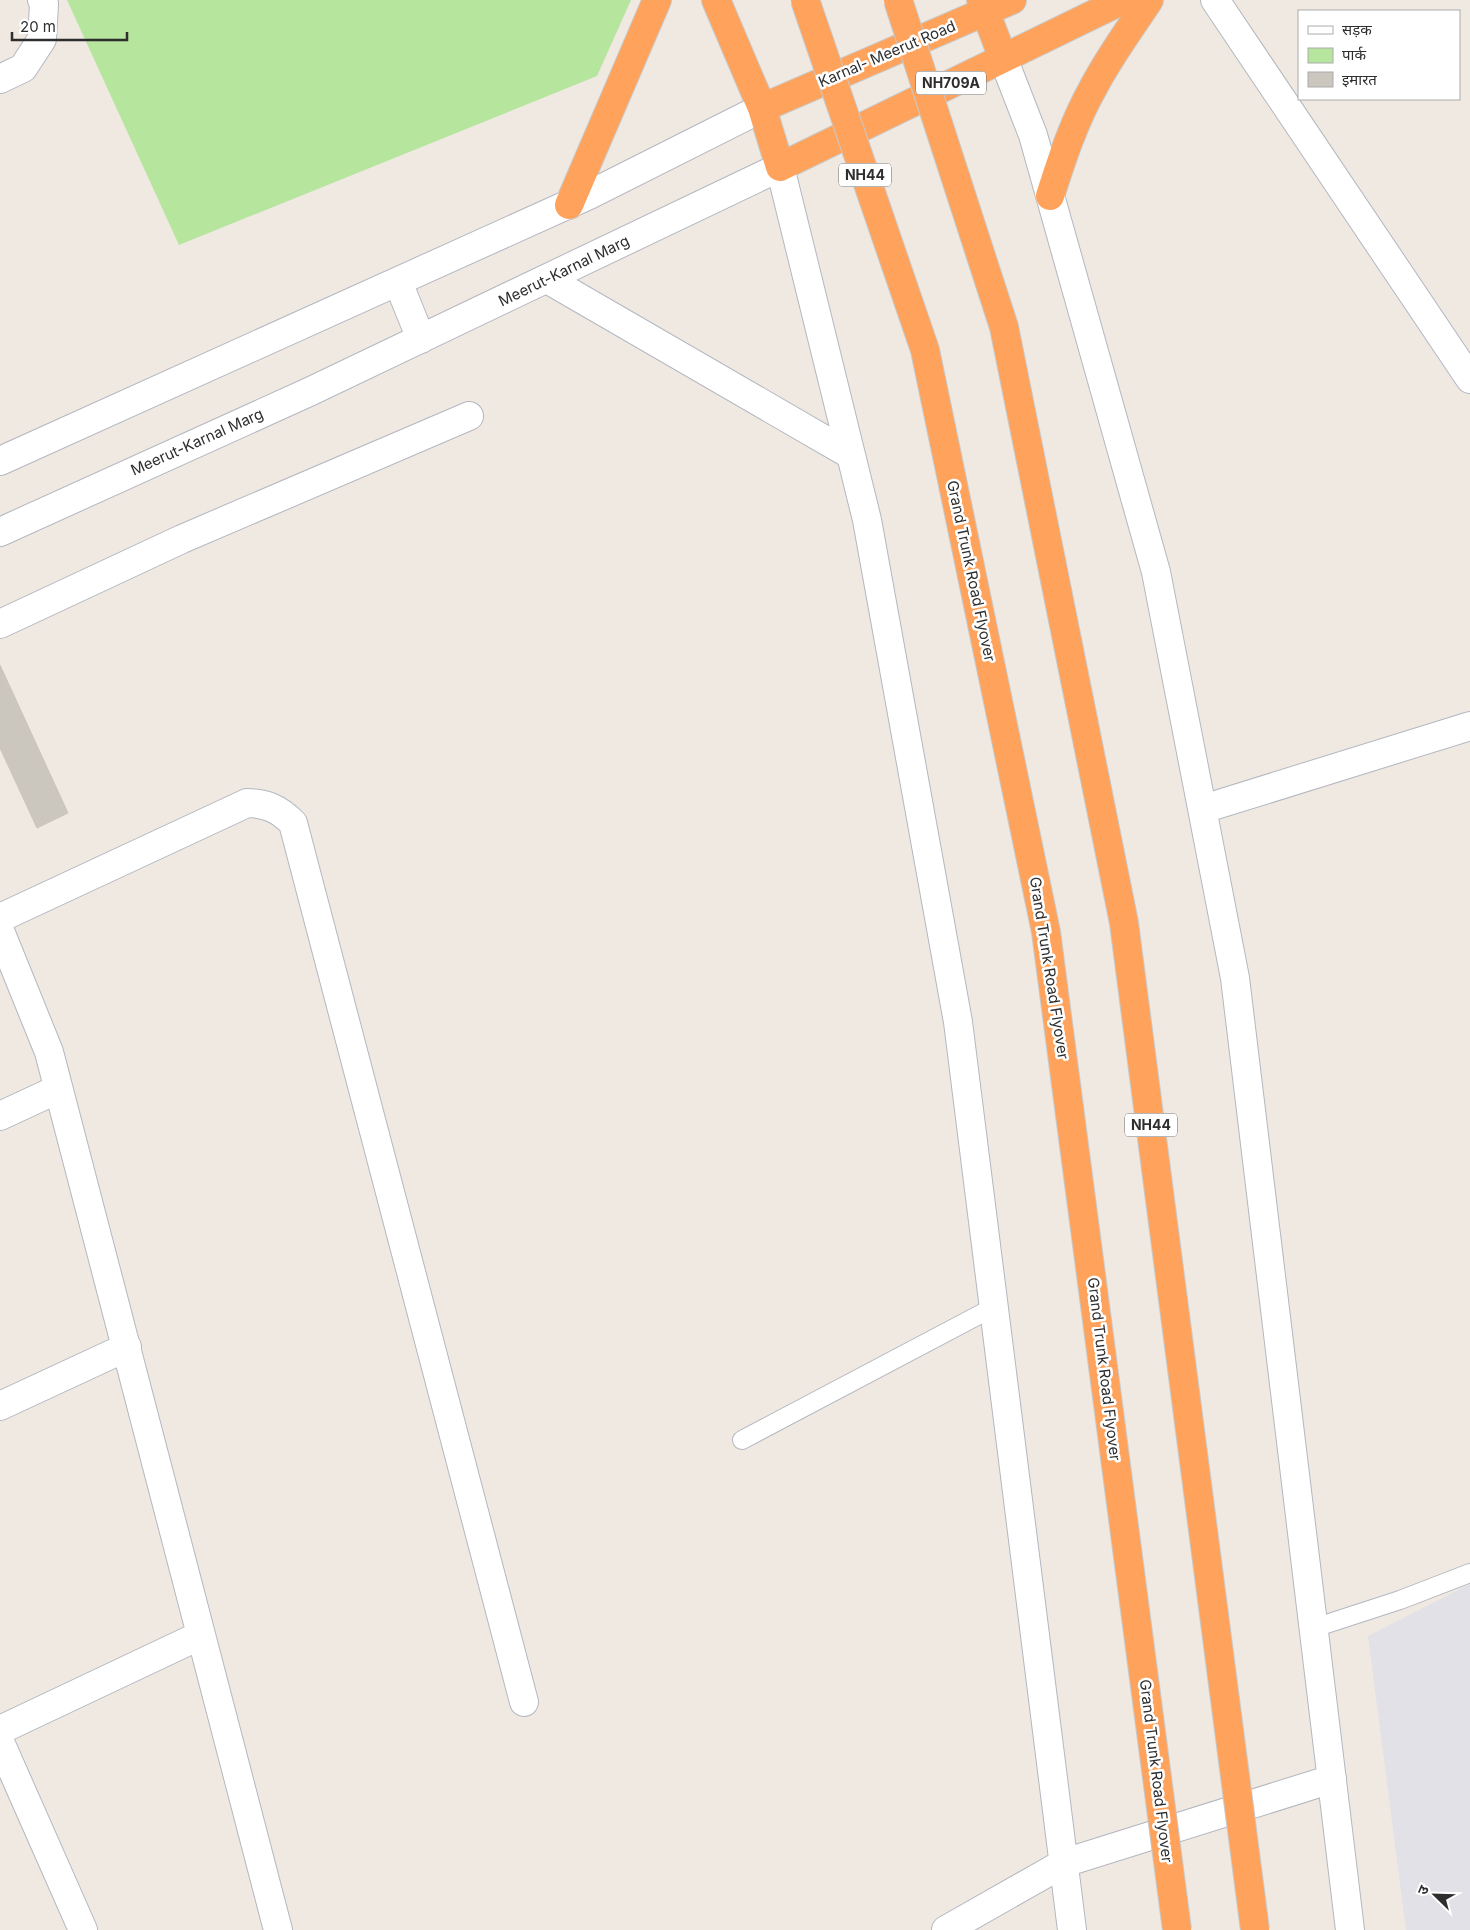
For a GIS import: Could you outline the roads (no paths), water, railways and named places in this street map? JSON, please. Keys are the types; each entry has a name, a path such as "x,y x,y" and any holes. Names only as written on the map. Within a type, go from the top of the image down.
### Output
{"highway":[{"path":"569,204 657,0"},
{"path":"716,0 762,108 780,167"},
{"name":"Grand Trunk Road Flyover","path":"805,0 925,350 1046,932 1177,1930"},
{"name":"NH44","path":"898,0 1004,327 1124,923 1255,1930"},
{"name":"Karnal- Meerut Road","path":"762,108 983,6 1012,0"},
{"name":"Meerut-Karnal Marg","path":"780,167 1123,0"},
{"path":"1050,196 1063,155 1093,87 1106,63 1149,0"},
{"name":"NH709A","path":"983,6 1003,58"}],"street":[{"path":"0,79 23,68 42,39 44,4 42,0"},
{"path":"1215,0 1470,379"},
{"path":"1003,58 1033,135 1156,572 1235,978 1350,1930"},
{"path":"0,462 569,204 762,108"},
{"path":"780,167 867,520 958,1022 1072,1930"},
{"name":"Meerut-Karnal Marg","path":"0,532 309,392 780,167"},
{"path":"547,279 851,454"},
{"path":"398,282 421,338"},
{"path":"0,624 182,539 469,416"},
{"path":"1203,809 1470,726"},
{"path":"0,918 247,803 260,803 271,807 284,814 293,823 524,1702"},
{"path":"0,931 49,1052 278,1930"},
{"path":"0,1116 58,1089"},
{"path":"0,1406 126,1347"},
{"path":"0,1730 201,1635"},
{"path":"0,1742 83,1930"},
{"path":"946,1930 1064,1863 1332,1778"}],"lane":[{"path":"742,1440 994,1306"},
{"path":"1314,1628 1400,1600 1470,1573"}]}
